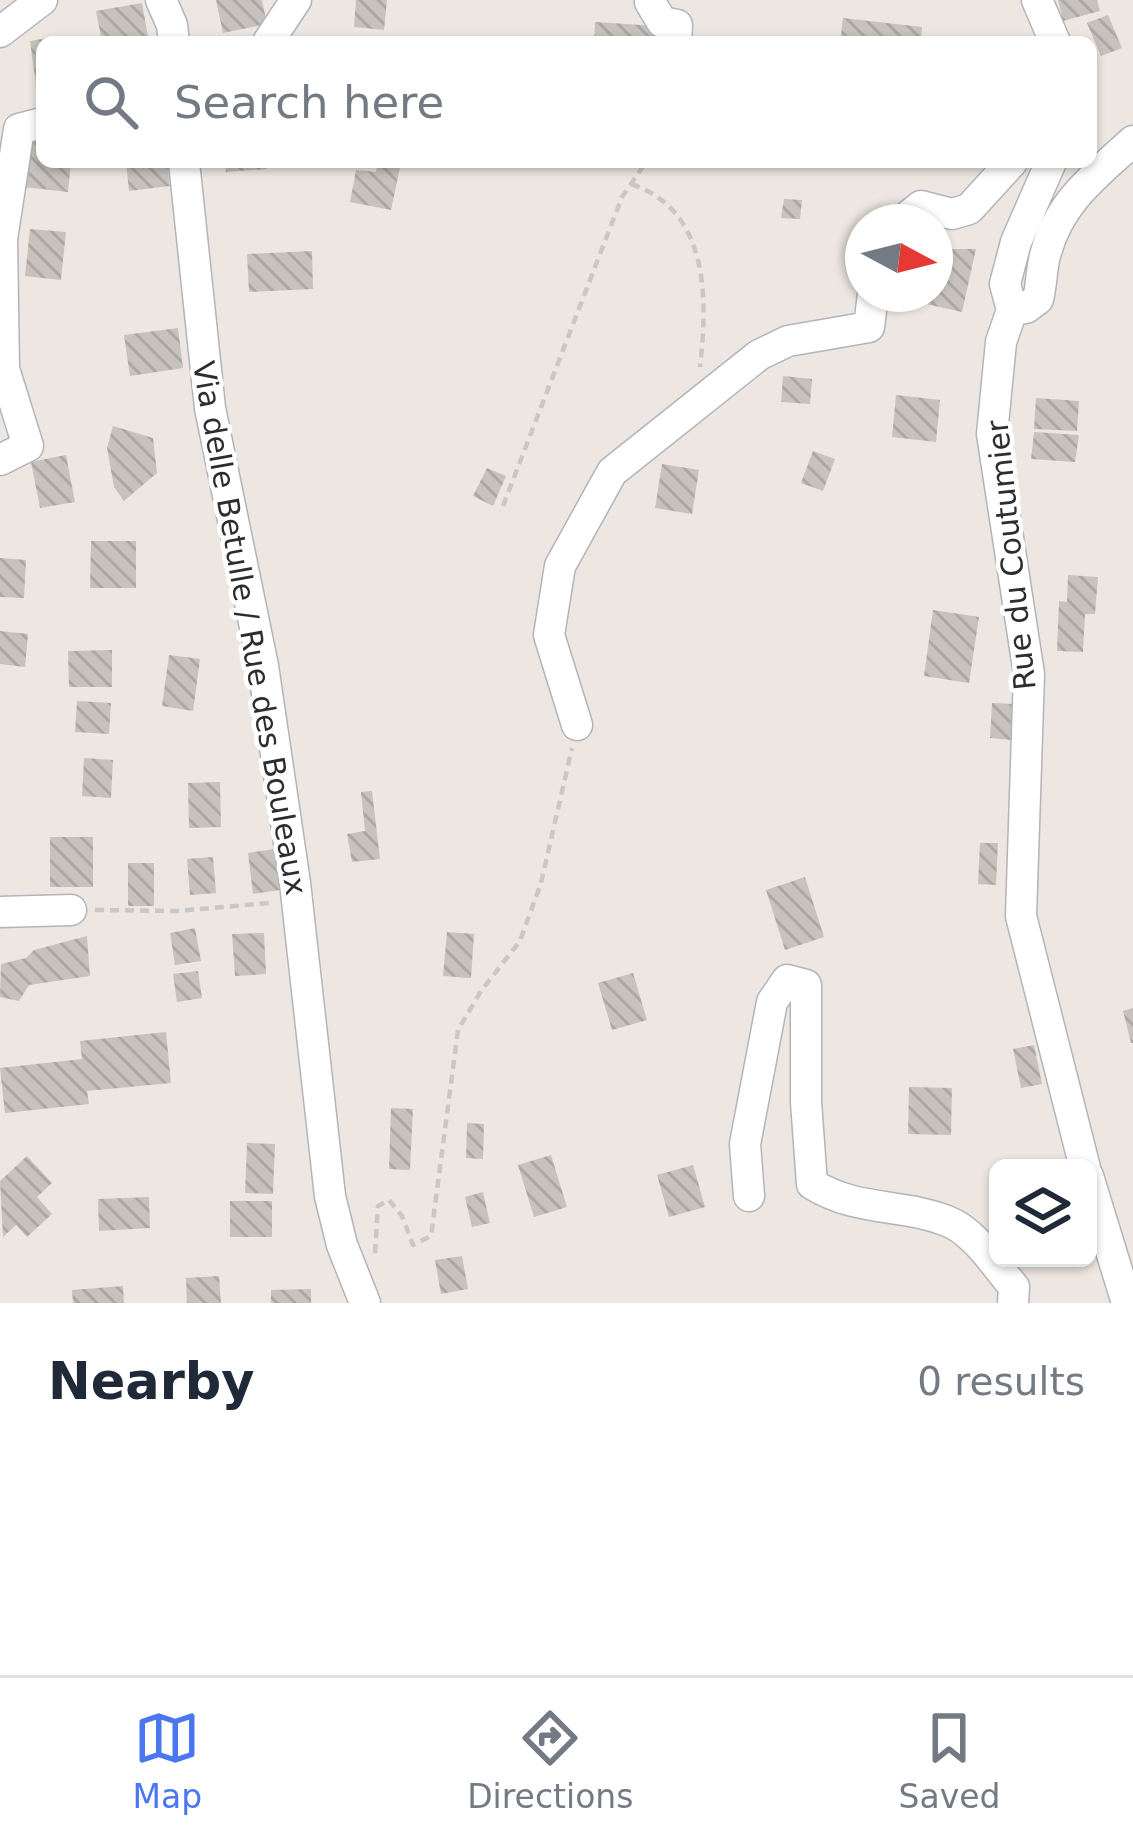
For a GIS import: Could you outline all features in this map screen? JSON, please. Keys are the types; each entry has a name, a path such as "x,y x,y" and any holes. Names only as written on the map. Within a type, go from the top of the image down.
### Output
{"street":[{"path":"0,32 42,0"},
{"path":"161,0 173,36"},
{"path":"184,0 192,36"},
{"path":"272,36 296,0"},
{"path":"685,0 686,36"},
{"path":"1037,0 1052,36"},
{"path":"650,2 662,22 677,25 676,36"},
{"path":"0,460 28,446 4,369 2,239 19,129 36,125"},
{"path":"1012,310 1026,308 1038,299 1044,256 1079,188 1133,141"},
{"name":"Via delle Betulle / Rue des Bouleaux","path":"184,168 210,408 263,666 297,900 330,1196 342,1245 365,1303"},
{"path":"953,214 969,209 1007,168"},
{"name":"Rue du Coutumier","path":"1049,168 1010,263 1005,296 1012,310 1001,342 992,434 1029,674 1021,916 1084,1159"},
{"path":"578,725 549,634 560,566 613,472 759,355 788,341 868,327 870,312"},
{"path":"0,912 71,910"},
{"path":"749,1196 745,1144 772,1002 787,980 806,985 812,1184 838,1200 952,1222 1014,1287 1013,1303"},
{"name":"Rue du Coutumier","path":"1097,1205 1127,1303"}],"path":[{"path":"503,506 631,184 642,168"},
{"path":"631,184 674,208 694,242 706,296 700,386 713,394"},
{"path":"375,1256 378,1206 389,1200 402,1216 412,1245 431,1236 458,1030 520,941 541,883 578,725"},
{"path":"71,910 177,911 297,900"}],"building":[{"path":"216,0 262,0 267,24 223,33"},
{"path":"356,0 387,0 384,30 354,27"},
{"path":"1058,0 1097,0 1100,11 1063,21"},
{"path":"142,3 148,36 101,36 96,11"},
{"path":"1108,15 1122,48 1101,56 1097,36 1087,23"},
{"path":"843,18 922,27 921,36 841,36"},
{"path":"595,22 657,26 656,36 594,36"},
{"path":"36,40 36,84 30,41"},
{"path":"31,132 36,133 36,168 70,168 68,192 24,187"},
{"path":"127,168 168,168 170,186 129,191"},
{"path":"226,168 267,169 226,172"},
{"path":"377,168 400,168 391,210 350,202 356,170 376,172"},
{"path":"784,199 802,200 800,219 781,218"},
{"path":"30,229 66,232 61,280 25,276"},
{"path":"953,249 976,249 962,312 953,310"},
{"path":"312,251 313,289 249,292 247,254"},
{"path":"178,328 183,368 130,376 124,335"},
{"path":"783,376 812,379 810,404 781,402"},
{"path":"896,395 940,400 936,442 892,437"},
{"path":"1036,398 1079,401 1077,431 1034,429"},
{"path":"113,426 153,438 157,473 124,501 114,487 107,448"},
{"path":"1034,432 1079,435 1075,462 1031,459"},
{"path":"813,451 835,459 823,491 801,483"},
{"path":"66,455 75,502 40,508 31,462"},
{"path":"662,464 699,470 692,514 655,508"},
{"path":"487,468 506,476 493,506 473,496"},
{"path":"91,541 136,541 136,588 90,588"},
{"path":"0,558 26,560 24,598 0,597"},
{"path":"1068,575 1098,577 1095,614 1085,614 1083,652 1057,651 1059,601 1067,602"},
{"path":"933,610 979,617 969,683 924,676"},
{"path":"0,631 28,634 25,667 0,664"},
{"path":"112,650 112,687 69,687 68,651"},
{"path":"169,655 200,659 193,711 162,706"},
{"path":"77,701 111,703 109,734 75,732"},
{"path":"992,703 1013,704 1011,740 990,738"},
{"path":"84,758 113,760 111,798 82,796"},
{"path":"220,782 221,827 189,828 188,783"},
{"path":"372,791 380,859 352,862 347,834 365,831 361,792"},
{"path":"50,837 93,837 93,887 50,887"},
{"path":"980,843 998,843 996,885 978,884"},
{"path":"281,848 287,889 253,894 248,853"},
{"path":"213,857 216,893 190,895 187,859"},
{"path":"128,863 154,863 154,906 128,906"},
{"path":"805,877 824,937 785,950 766,890"},
{"path":"195,928 201,961 175,965 170,933"},
{"path":"447,932 474,934 471,978 443,976"},
{"path":"264,933 266,974 235,976 232,934"},
{"path":"87,936 90,976 29,985 19,1001 0,997 1,964"},
{"path":"198,971 202,998 177,1002 173,974"},
{"path":"633,973 647,1020 612,1030 598,983"},
{"path":"1133,1008 1133,1043 1131,1043 1123,1011"},
{"path":"166,1032 171,1083 87,1091 89,1104 5,1113 0,1068 82,1059 80,1041"},
{"path":"1034,1045 1042,1084 1021,1088 1013,1049"},
{"path":"909,1087 952,1088 951,1135 908,1134"},
{"path":"391,1108 413,1109 410,1170 389,1169"},
{"path":"467,1123 484,1124 483,1159 466,1158"},
{"path":"247,1143 275,1144 273,1194 245,1193"},
{"path":"551,1155 567,1207 534,1217 518,1165"},
{"path":"27,1156 52,1183 37,1197 52,1214 27,1237 16,1225 3,1237 0,1181"},
{"path":"693,1165 705,1207 669,1217 657,1175"},
{"path":"483,1192 490,1223 472,1227 465,1197"},
{"path":"149,1197 150,1228 99,1231 98,1199"},
{"path":"230,1201 272,1201 272,1237 230,1237"},
{"path":"462,1256 468,1289 441,1294 435,1260"},
{"path":"219,1276 221,1303 187,1303 186,1278"},
{"path":"123,1286 124,1303 73,1303 72,1290"},
{"path":"311,1289 311,1303 271,1303 271,1290"}]}
